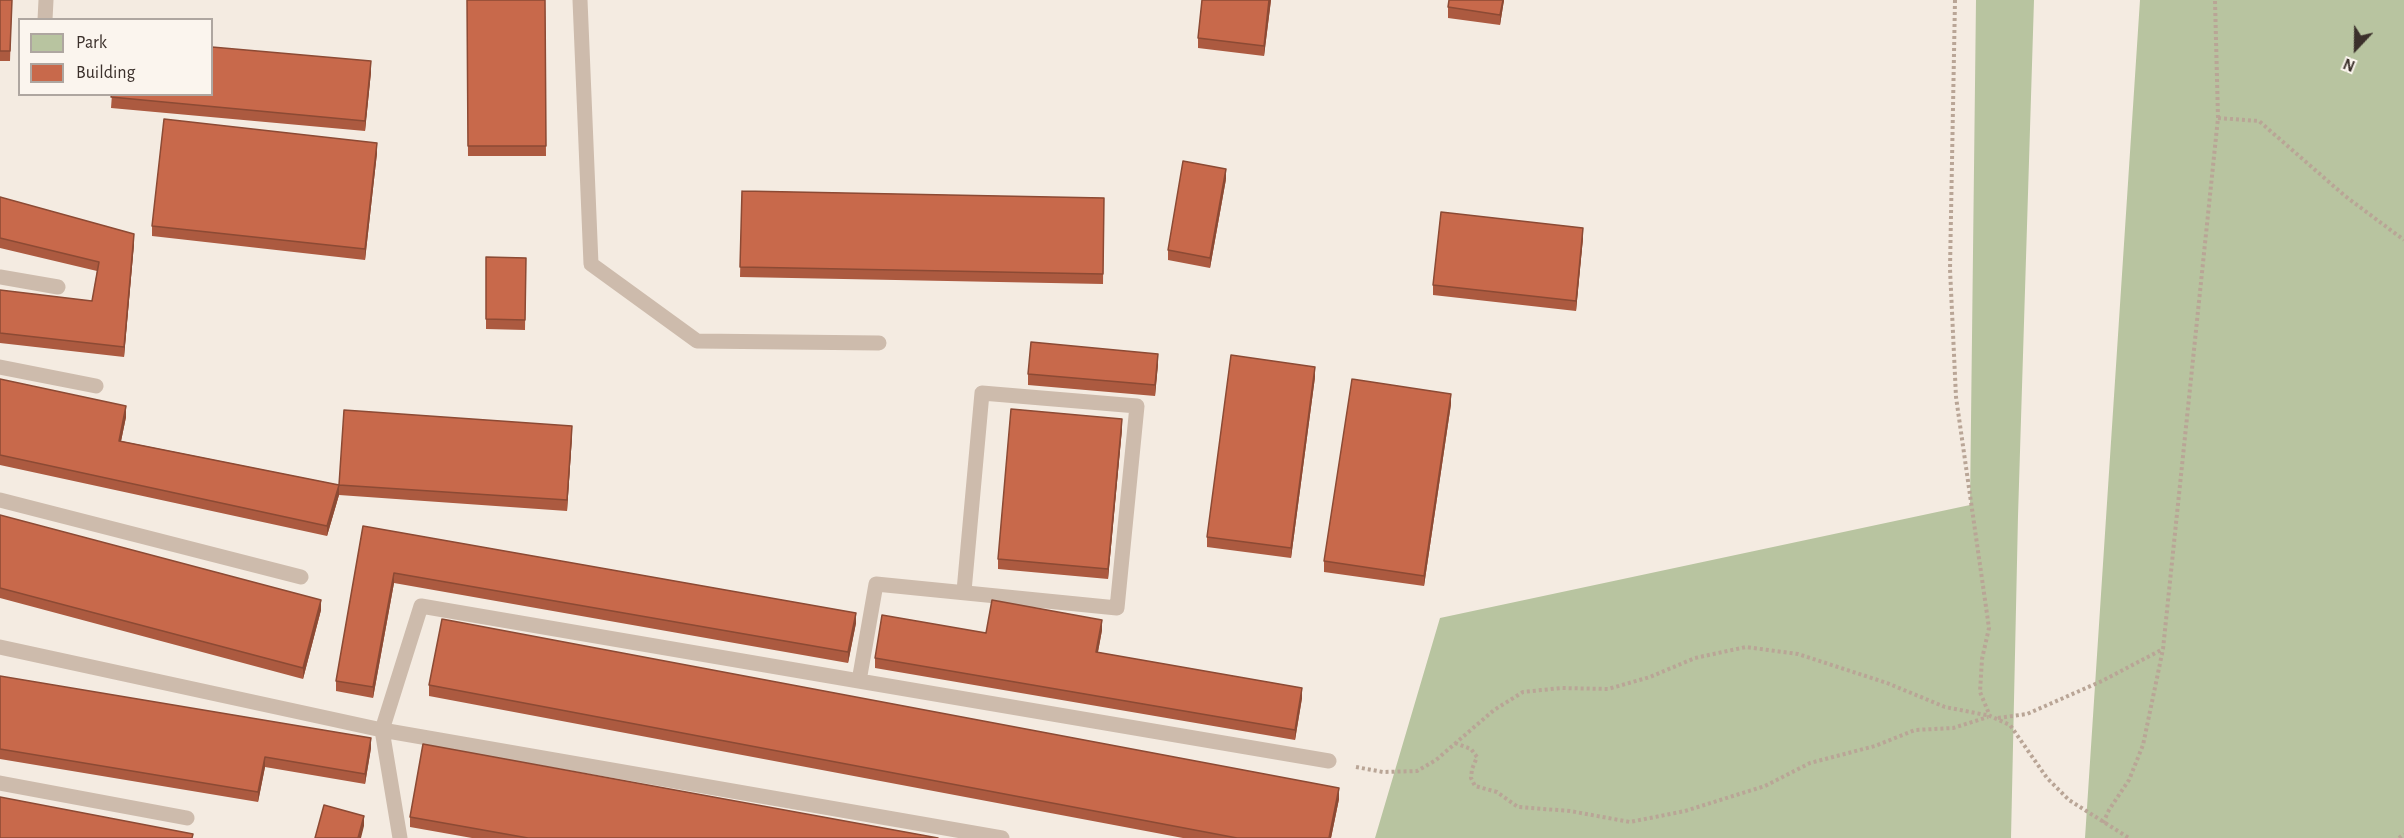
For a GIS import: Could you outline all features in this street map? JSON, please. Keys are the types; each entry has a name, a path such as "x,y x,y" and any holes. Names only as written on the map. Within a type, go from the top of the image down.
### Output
{"lane":[{"path":"45,18 46,0"},
{"path":"580,0 591,264 697,341 879,343"},
{"path":"0,277 58,287"},
{"path":"0,367 96,386"},
{"path":"859,681 876,584 964,591 1117,609 1137,406 982,393 964,591"},
{"path":"0,500 301,577"},
{"path":"400,838 382,730 421,606 1329,761"},
{"path":"0,647 382,730 1002,838"},
{"path":"0,783 187,818"}],"path":[{"path":"1955,0 1950,269 1956,397 1989,628 1982,659 1980,692 1990,716"},
{"path":"2103,824 2109,810 2129,780 2143,746 2163,649 2218,118 2215,0"},
{"path":"2218,118 2259,121 2345,196 2404,240"},
{"path":"1329,761 1383,772 1417,771 1436,760 1494,710 1523,692 1561,688 1608,689 1650,677 1695,658 1746,647 1798,654 1887,683 1945,707 2003,718 2027,714 2102,681 2163,649"},
{"path":"1455,743 1471,748 1477,757 1471,778 1475,786 1497,792 1518,807 1570,811 1630,822 1685,811 1765,786 1810,763 1875,746 1915,730 1953,728 1990,716 2010,725 2047,778 2069,800 2103,824 2129,838"},
{"path":"2399,838 2404,834"}],"green space":[{"path":"1976,0 2034,0 2018,516 2011,838 1375,838 1440,618 1970,505"},
{"path":"2140,0 2404,0 2404,838 2085,838"}],"building":[{"path":"0,0 12,0 10,51 0,51"},
{"path":"467,0 545,0 546,146 468,146"},
{"path":"1202,0 1269,0 1264,46 1198,38"},
{"path":"1449,0 1503,0 1500,15 1448,7"},
{"path":"213,47 371,61 365,121 111,97 213,96"},
{"path":"164,119 377,143 365,249 152,226"},
{"path":"1183,161 1226,169 1210,258 1168,250"},
{"path":"742,191 1104,198 1103,274 740,267"},
{"path":"0,197 134,234 124,347 0,333 0,290 92,301 99,262 0,238"},
{"path":"1441,212 1583,228 1576,301 1433,285"},
{"path":"486,257 526,258 525,320 486,319"},
{"path":"1031,342 1158,354 1155,385 1028,374"},
{"path":"1231,355 1315,367 1291,548 1207,537"},
{"path":"0,379 126,406 119,441 339,485 327,526 0,455"},
{"path":"1352,379 1451,394 1424,576 1324,561"},
{"path":"1011,409 1122,419 1108,569 998,559"},
{"path":"344,410 572,426 567,500 339,485"},
{"path":"0,515 321,600 303,668 0,588"},
{"path":"363,526 856,613 848,652 394,573 373,687 336,681"},
{"path":"992,600 1102,620 1096,652 1302,688 1295,730 875,658 882,615 986,633"},
{"path":"442,619 1339,788 1329,838 1237,838 429,685"},
{"path":"0,676 371,738 365,774 265,757 258,792 0,749"},
{"path":"423,744 938,838 528,838 410,817"},
{"path":"0,797 193,834 192,838 0,838"},
{"path":"324,805 364,816 358,838 315,838"}]}
